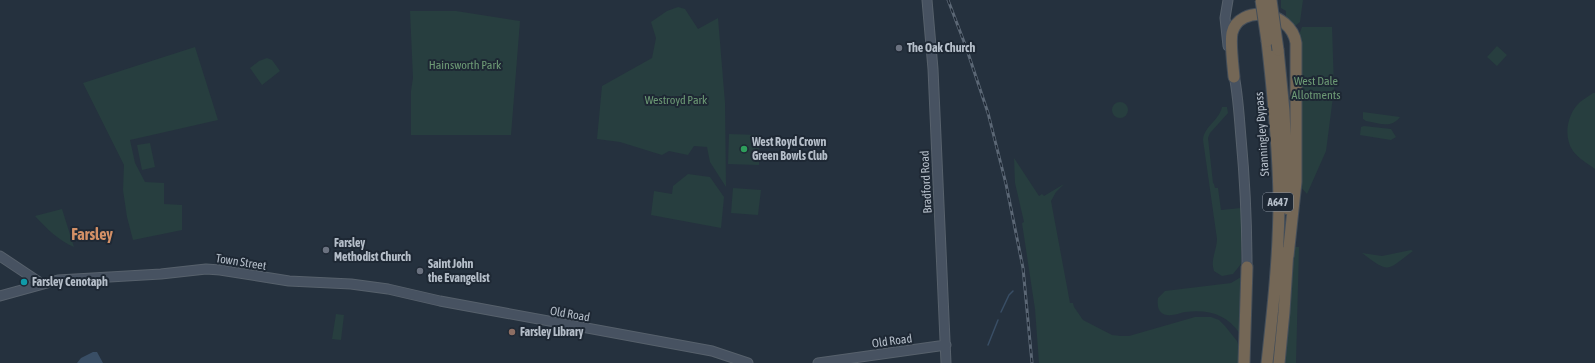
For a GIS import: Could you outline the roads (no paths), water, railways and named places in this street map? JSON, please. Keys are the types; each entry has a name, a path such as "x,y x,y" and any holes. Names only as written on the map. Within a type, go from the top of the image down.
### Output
{"highway":[{"name":"Stanningley Bypass","path":"1261,0 1275,112 1279,200 1275,293 1267,363"},
{"name":"Stanningley Bypass","path":"1271,0 1284,111 1288,256 1279,363"},
{"path":"1234,77 1232,33 1238,23 1246,17 1269,15 1284,21 1291,28 1295,36 1296,43 1296,182 1288,256"},
{"path":"1244,363 1247,267"}],"main road":[{"name":"Bradford Road","path":"928,0 933,69 946,363"},
{"path":"1228,0 1225,18 1226,33 1240,120 1246,192 1247,267"},
{"path":"0,256 42,284"},
{"name":"Town Street","path":"0,296 58,280 161,274 206,269 289,281 351,284 388,289"},
{"name":"Old Road","path":"388,289 440,301 712,351 748,363"},
{"name":"Old Road","path":"818,363 946,345"}],"water":[{"path":"93,352 97,352 103,363 77,363 81,358"}],"waterway":[{"path":"1001,312 1009,295 1013,291"},
{"path":"988,345 998,320"}],"railway":[{"path":"948,0 966,47 988,113 1006,184 1023,268 1032,363"}],"place":[{"name":"The Oak Church","path":"899,48"},
{"name":"West Royd Crown Green Bowls Club","path":"744,149"},
{"name":"Farsley Methodist Church","path":"326,250"},
{"name":"Saint John the Evangelist","path":"420,271"},
{"name":"Farsley Cenotaph","path":"24,282"},
{"name":"Farsley Library","path":"512,332"}],"district":[{"name":"Farsley","path":"92,234"}],"park label":[{"name":"Hainsworth Park","path":"465,65"},
{"name":"West Dale Allotments","path":"1316,88"},
{"name":"Westroyd Park","path":"676,100"}]}
